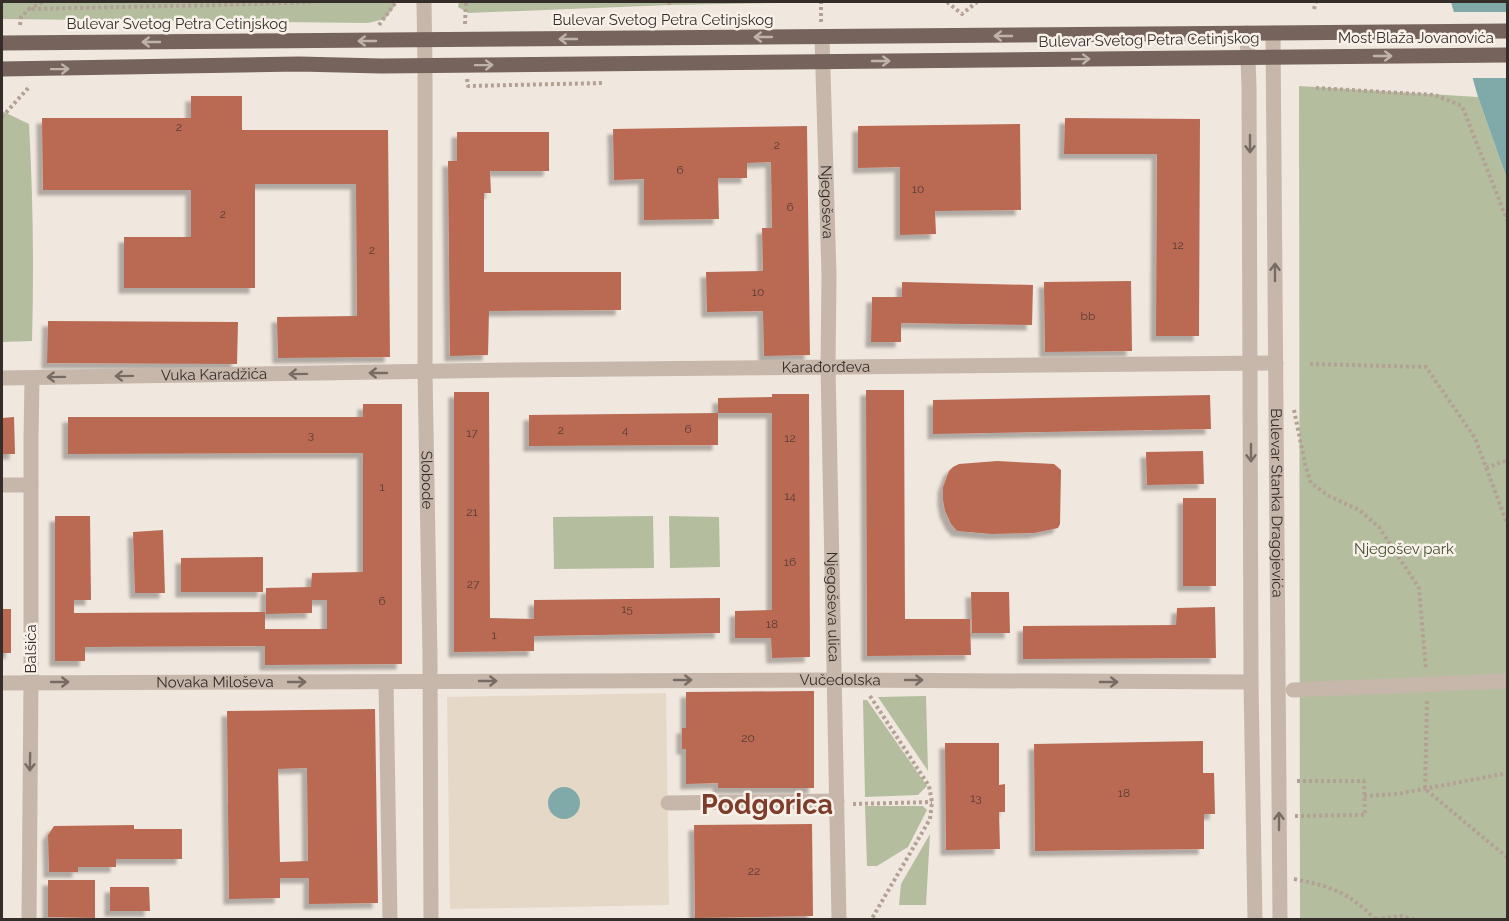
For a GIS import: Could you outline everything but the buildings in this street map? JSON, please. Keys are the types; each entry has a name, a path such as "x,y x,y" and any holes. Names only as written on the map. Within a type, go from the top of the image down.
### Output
{"main road":[{"name":"Most Blaža Jovanovića","path":"1325,33 1508,31"},
{"name":"Bulevar Svetog Petra Cetinjskog","path":"2,43 1325,33"},
{"name":"Most Blaža Jovanovića","path":"1325,57 1508,55"},
{"name":"Bulevar Svetog Petra Cetinjskog","path":"2,69 299,64 371,66 1325,57"}],"street":[{"name":"Slobode","path":"424,2 425,371 431,920"},
{"name":"Bulevar Stanka Dragojevića","path":"1247,33 1250,86 1251,682 1255,920"},
{"name":"Bulevar Stanka Dragojevića","path":"1273,33 1280,920"},
{"name":"Njegoševa","path":"822,37 830,274 828,367"},
{"name":"Karađorđeva","path":"425,371 1276,363"},
{"name":"Njegoševa ulica","path":"828,367 839,920"},
{"name":"Vuka Karadžića","path":"2,378 425,371"},
{"name":"Balšića","path":"29,920 32,378"},
{"path":"2,485 31,484"},
{"name":"Vučedolska","path":"429,681 1251,682"},
{"name":"Novaka Miloševa","path":"2,683 429,681"},
{"path":"1293,690 1508,681"},
{"path":"386,682 390,920"},
{"path":"668,803 837,803"}],"path":[{"path":"20,25 21,17 29,9 42,2"},
{"path":"29,9 315,2"},
{"path":"378,26 396,2"},
{"path":"464,26 466,2"},
{"path":"821,2 821,17"},
{"path":"947,2 962,14 977,2"},
{"path":"1314,9 1316,2"},
{"path":"2,117 33,84"},
{"path":"1316,88 1435,95 1462,106 1508,222"},
{"path":"1310,364 1426,367 1474,438 1508,526"},
{"path":"1293,405 1311,483 1329,496 1359,510 1379,527 1419,588 1427,684 1425,789"},
{"path":"1486,468 1508,460"},
{"path":"860,680 929,786 932,802 930,819 871,920"},
{"path":"1364,796 1397,794 1508,773"},
{"path":"1294,781 1364,781 1365,815 1294,816"},
{"path":"1425,789 1508,858"},
{"path":"837,803 932,802"},
{"path":"1295,879 1330,887 1359,903 1376,919"},
{"path":"1370,920 1401,916 1417,920"}],"green space":[{"path":"2,2 394,2 394,7 385,19 368,23 2,19"},
{"path":"459,2 821,2 468,13 458,7"},
{"name":"Njegošev park","path":"1299,86 1478,97 1507,179 1507,919 1300,919"},
{"path":"2,111 29,124 33,232 32,341 2,342"},
{"path":"653,516 654,568 554,569 553,517"},
{"path":"669,516 719,517 720,567 670,568"},
{"path":"926,696 928,771 878,697"},
{"path":"863,700 867,700 927,786 918,795 865,797"},
{"path":"865,806 923,806 927,810 908,847 877,866 867,866"},
{"path":"930,834 926,905 899,905 901,884"}],"shaded area":[{"path":"666,693 669,905 450,909 447,697"}],"water":[{"path":"1451,2 1507,2 1507,179 1478,97"},
{"path":"564,787 576,791 580,803 576,815 564,819 552,815 548,803 552,791"}],"pier":[{"path":"1451,12 1507,12 1507,78 1469,78"}],"district":[{"name":"Podgorica","path":"767,805"}]}
